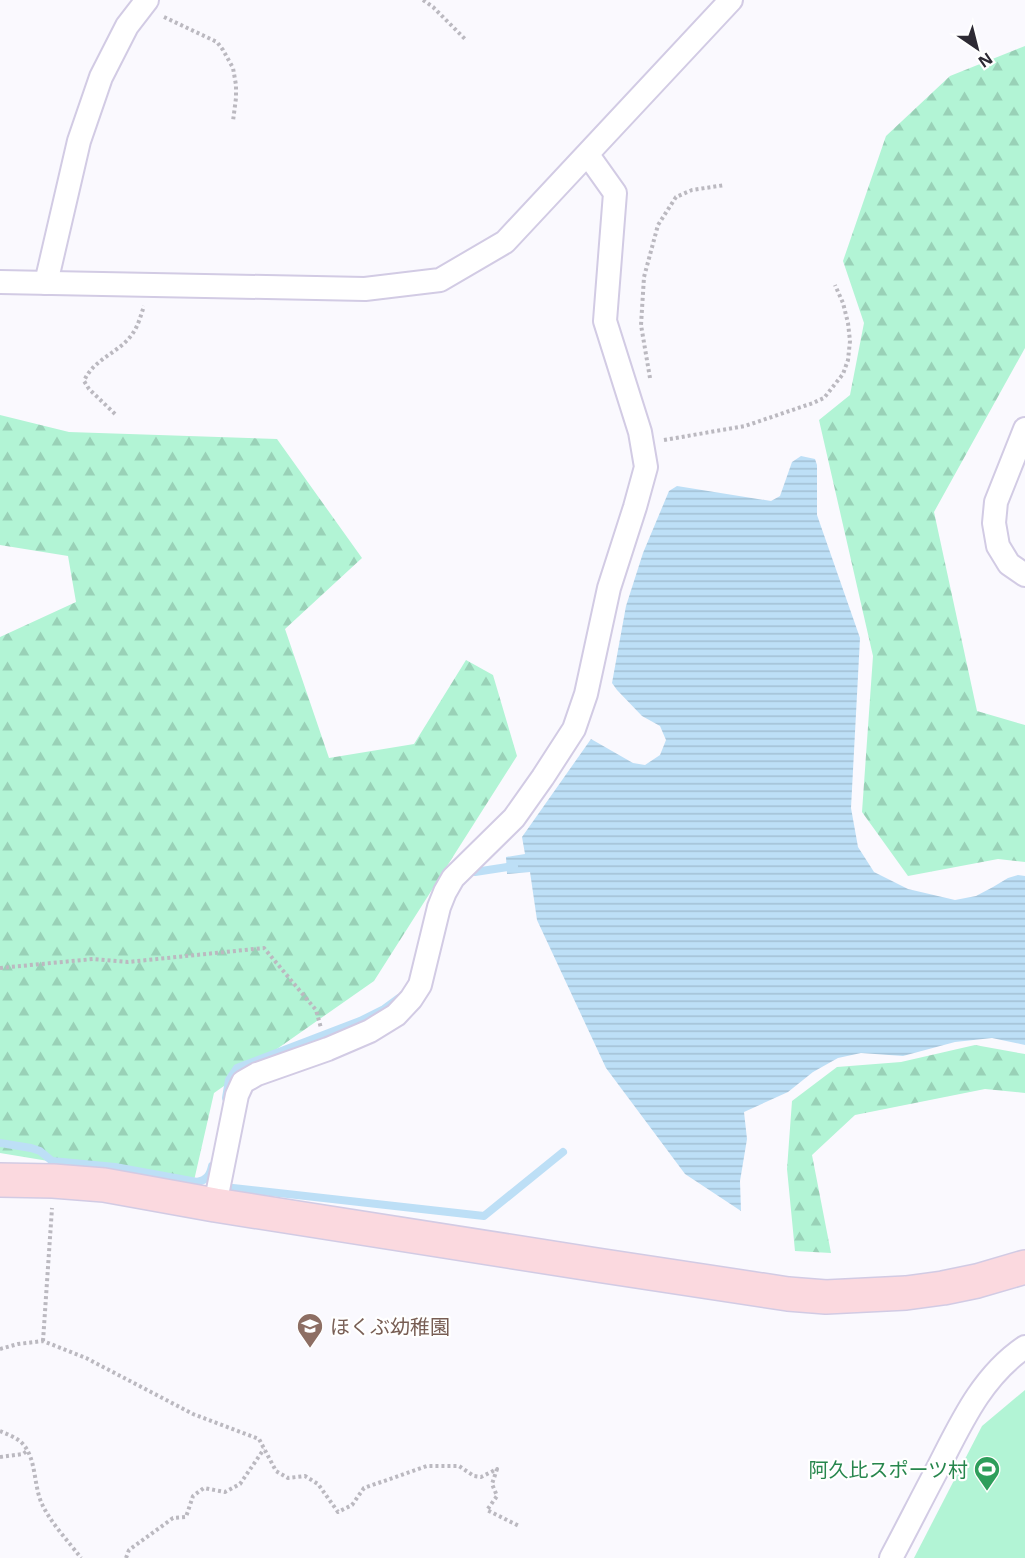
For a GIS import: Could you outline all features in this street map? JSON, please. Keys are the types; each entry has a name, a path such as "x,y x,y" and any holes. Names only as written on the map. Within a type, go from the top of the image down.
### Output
{"street":[{"path":"0,282 365,289 440,280 505,242 731,0"},
{"path":"46,283 79,141 101,77 127,26 145,3"},
{"path":"215,1205 237,1095 243,1082 257,1074 370,1031 396,1015 420,985 439,907 453,878 514,818 574,729 586,694 609,588 646,467 640,432 605,321 615,193 588,155"},
{"path":"1025,429 996,502 994,523 998,546 1009,564 1025,574"},
{"path":"0,1180 105,1185 215,1205 788,1294 826,1297 906,1293 977,1281 1025,1267"},
{"path":"891,1558 974,1400 996,1372 1025,1347"}],"path":[{"path":"423,0 465,39"},
{"path":"145,3 147,10 217,42 233,68 236,98 233,121"},
{"path":"651,382 641,326 644,277 658,225 676,197 692,190 725,185"},
{"path":"115,414 89,389 84,381 95,365 124,343 133,333 151,285"},
{"path":"643,447 654,442 745,426 824,398 843,375 848,360 850,341 849,323 835,285"},
{"path":"0,968 93,959 128,962 264,948 316,1010 320,1027"},
{"path":"43,1341 53,1181"},
{"path":"0,1349 43,1341 86,1358 193,1414 259,1438 276,1471 288,1478 305,1476 312,1480 318,1484 338,1512 352,1505 364,1488 427,1466 459,1467 474,1476 481,1477 497,1469 492,1484 497,1496 487,1510 519,1526"},
{"path":"0,1431 23,1443 30,1455 41,1503 81,1558"},
{"path":"126,1558 129,1550 173,1518 186,1517 193,1496 204,1488 225,1492 240,1484 264,1449"},
{"path":"0,1457 23,1454 27,1451"}],"green space":[{"path":"1025,46 1025,348 934,512 977,711 1025,725 1025,862 998,859 908,876 862,812 873,656 819,420 850,395 864,323 843,261 886,136 950,76"},
{"path":"0,415 69,432 277,439 362,558 285,629 329,758 414,744 466,660 493,675 517,756 374,981 214,1093 193,1185 0,1153 0,637 76,602 68,556 0,545"},
{"path":"975,1045 1025,1054 1025,1093 985,1089 855,1115 812,1155 831,1253 795,1251 787,1169 792,1101 837,1067 901,1062"},
{"name":"阿久比スポーツ村","path":"1025,1390 1025,1558 914,1558 982,1426"}],"water":[{"path":"801,456 815,459 817,465 817,515 860,638 851,808 858,847 874,872 908,889 955,900 976,896 1008,878 1018,875 1025,876 1025,1045 992,1038 955,1042 903,1056 861,1053 838,1058 813,1072 788,1092 744,1112 747,1139 740,1181 741,1211 685,1174 606,1068 537,920 530,872 507,874 506,857 525,854 522,837 591,739 633,763 645,765 660,755 666,740 660,726 642,716 612,683 626,606 643,553 669,491 677,486 771,501 780,496 792,462"}],"waterway":[{"path":"475,872 514,866"},
{"path":"226,1098 229,1080 237,1068 360,1021 384,1009 399,998"},
{"path":"0,1143 40,1151 52,1161 115,1167 197,1182 208,1177 212,1166"},
{"path":"233,1188 484,1216 563,1152"}],"place":[{"name":"ほくぶ幼稚園","path":"310,1349"},
{"name":"阿久比スポーツ村","path":"987,1492"}]}
